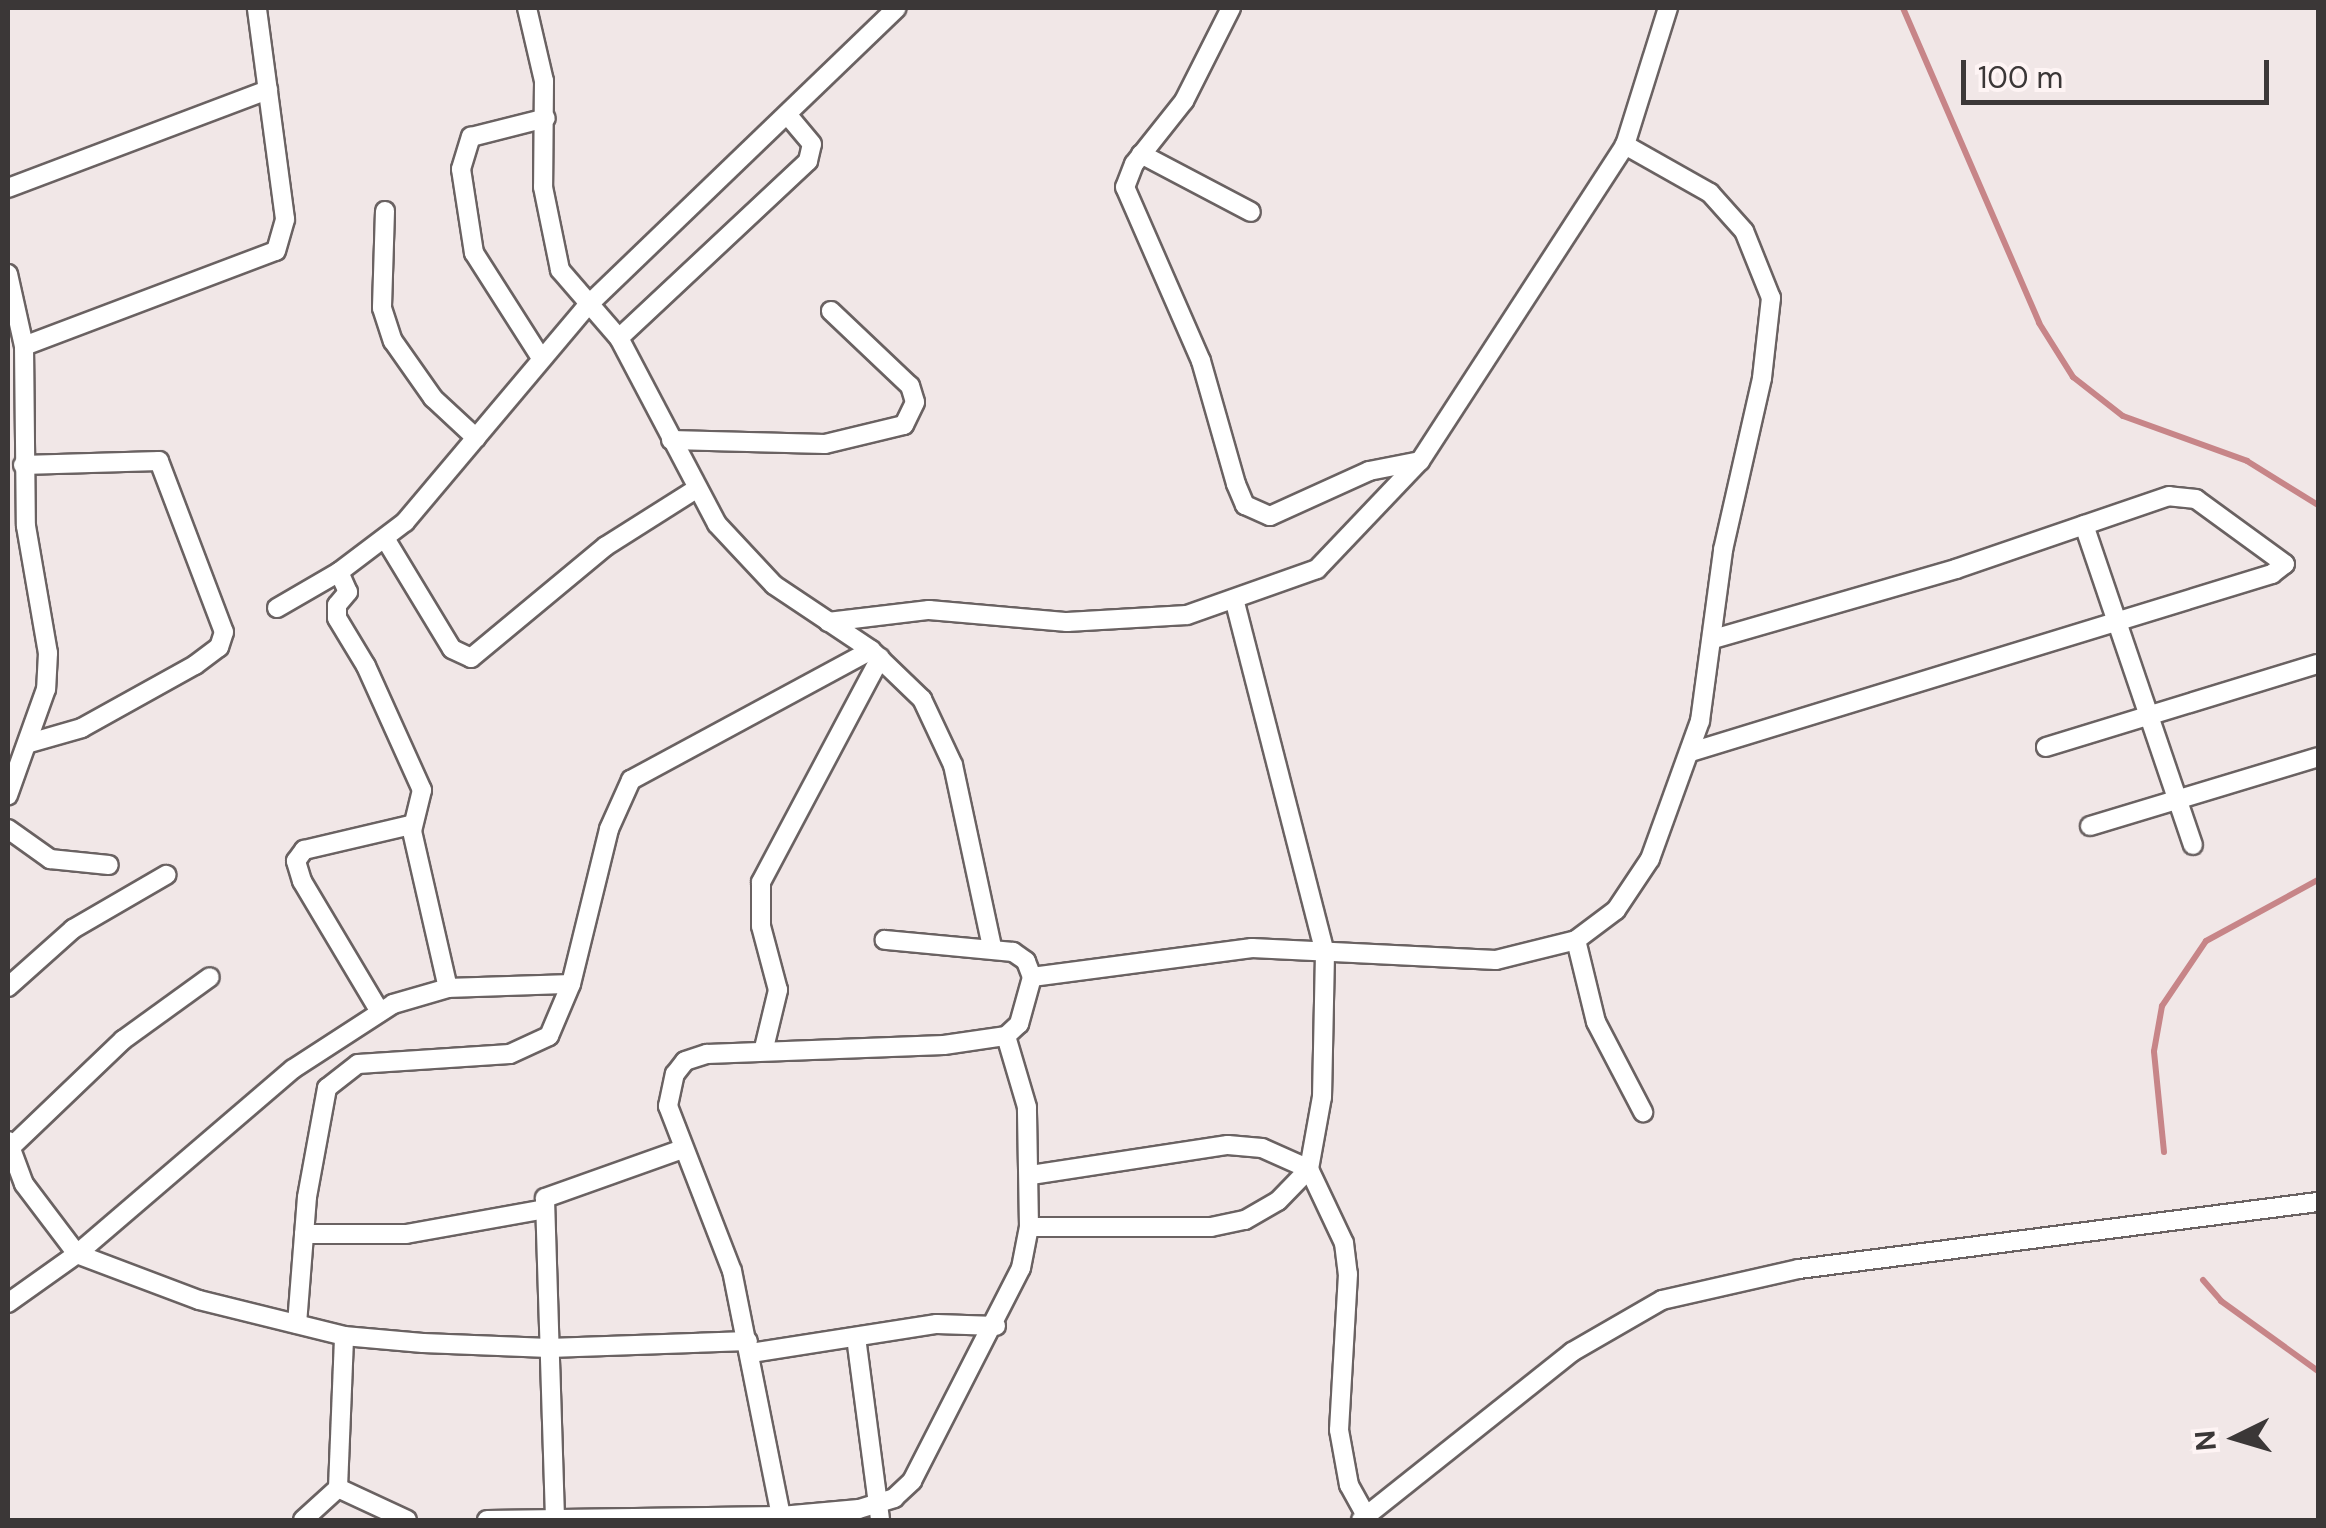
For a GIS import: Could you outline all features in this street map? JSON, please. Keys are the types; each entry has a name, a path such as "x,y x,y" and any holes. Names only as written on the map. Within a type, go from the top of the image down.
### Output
{"street":[{"path":"24,346 276,251 285,219 257,8"},
{"path":"527,8 546,118 547,226 560,270 586,307 620,338 696,488 750,562 876,654 922,699 940,727 992,947"},
{"path":"277,608 386,540 586,307 897,8"},
{"path":"1231,8 1184,101 1127,174 1128,202 1200,361 1245,506 1270,516 1289,512 1354,477 1420,461"},
{"path":"828,622 929,610 1084,622 1187,615 1235,603 1317,569 1420,461 1624,145 1668,8"},
{"path":"8,188 268,90"},
{"path":"620,338 808,161 812,144 786,114"},
{"path":"540,358 474,253 460,169 471,137 546,118"},
{"path":"1032,978 1222,950 1496,960 1576,940 1616,910 1650,859 1691,752 1713,638 1722,550 1762,378 1771,298 1744,231 1702,187 1624,145"},
{"path":"1141,154 1251,212"},
{"path":"385,211 382,308 392,341 433,398 476,438"},
{"path":"8,274 24,346 26,526 48,654 46,689 30,743 8,795"},
{"path":"671,440 825,444 904,425 915,402 910,386 831,310"},
{"path":"24,465 158,461 224,632 219,647 194,665 82,728 30,743"},
{"path":"386,540 452,649 471,658 606,546 696,488"},
{"path":"1691,752 2272,574 2285,564 2187,496 1713,638"},
{"path":"2084,525 2193,845"},
{"path":"340,572 348,592 337,605 336,618 380,695 422,790 411,824 448,988"},
{"path":"1235,603 1325,953 1322,1097 1310,1168 1344,1243 1348,1274 1340,1359 1340,1446 1349,1485 1364,1518 1572,1352 1662,1300 1799,1270 2318,1202"},
{"path":"8,1303 314,1075 358,1064 533,1049 549,1036 559,983 609,829 631,780 876,654"},
{"path":"764,1048 778,990 761,926 760,882 876,654"},
{"path":"2046,747 2318,664"},
{"path":"2090,826 2318,757"},
{"path":"380,1012 302,882 296,861 304,850 411,824"},
{"path":"8,829 50,859 108,865"},
{"path":"8,987 72,929 166,876"},
{"path":"781,1516 750,1347 715,1214 680,1150 668,1106 675,1074 686,1061 764,1048 927,1046 1006,1036 1028,1004 1032,978 1026,961 992,947 885,940"},
{"path":"1576,940 1596,1022 1642,1112"},
{"path":"9,1149 123,1040 210,977"},
{"path":"296,1324 314,1075 322,1050 380,1012 448,988 559,983"},
{"path":"486,1520 878,1513 912,1481 1012,1295 1029,1227 1031,1175 1027,1108 1006,1036"},
{"path":"8,1141 24,1184 77,1254 199,1300 344,1336 549,1348 750,1347 958,1322 996,1326"},
{"path":"1031,1175 1228,1145 1262,1148 1310,1168"},
{"path":"543,1519 549,1348 545,1208 551,1191 680,1150"},
{"path":"1029,1227 1211,1228 1245,1220 1278,1201 1310,1168"},
{"path":"304,1234 406,1234 545,1208"},
{"path":"303,1520 338,1488 344,1336"},
{"path":"856,1337 878,1513"},
{"path":"338,1488 379,1514 407,1520"}],"waterway":[{"path":"1903,8 2039,323 2073,377 2123,416 2247,461 2318,505"},
{"path":"2164,1152 2154,1051 2162,1006 2206,941 2318,880"},
{"path":"2203,1280 2221,1301 2318,1371"}]}
